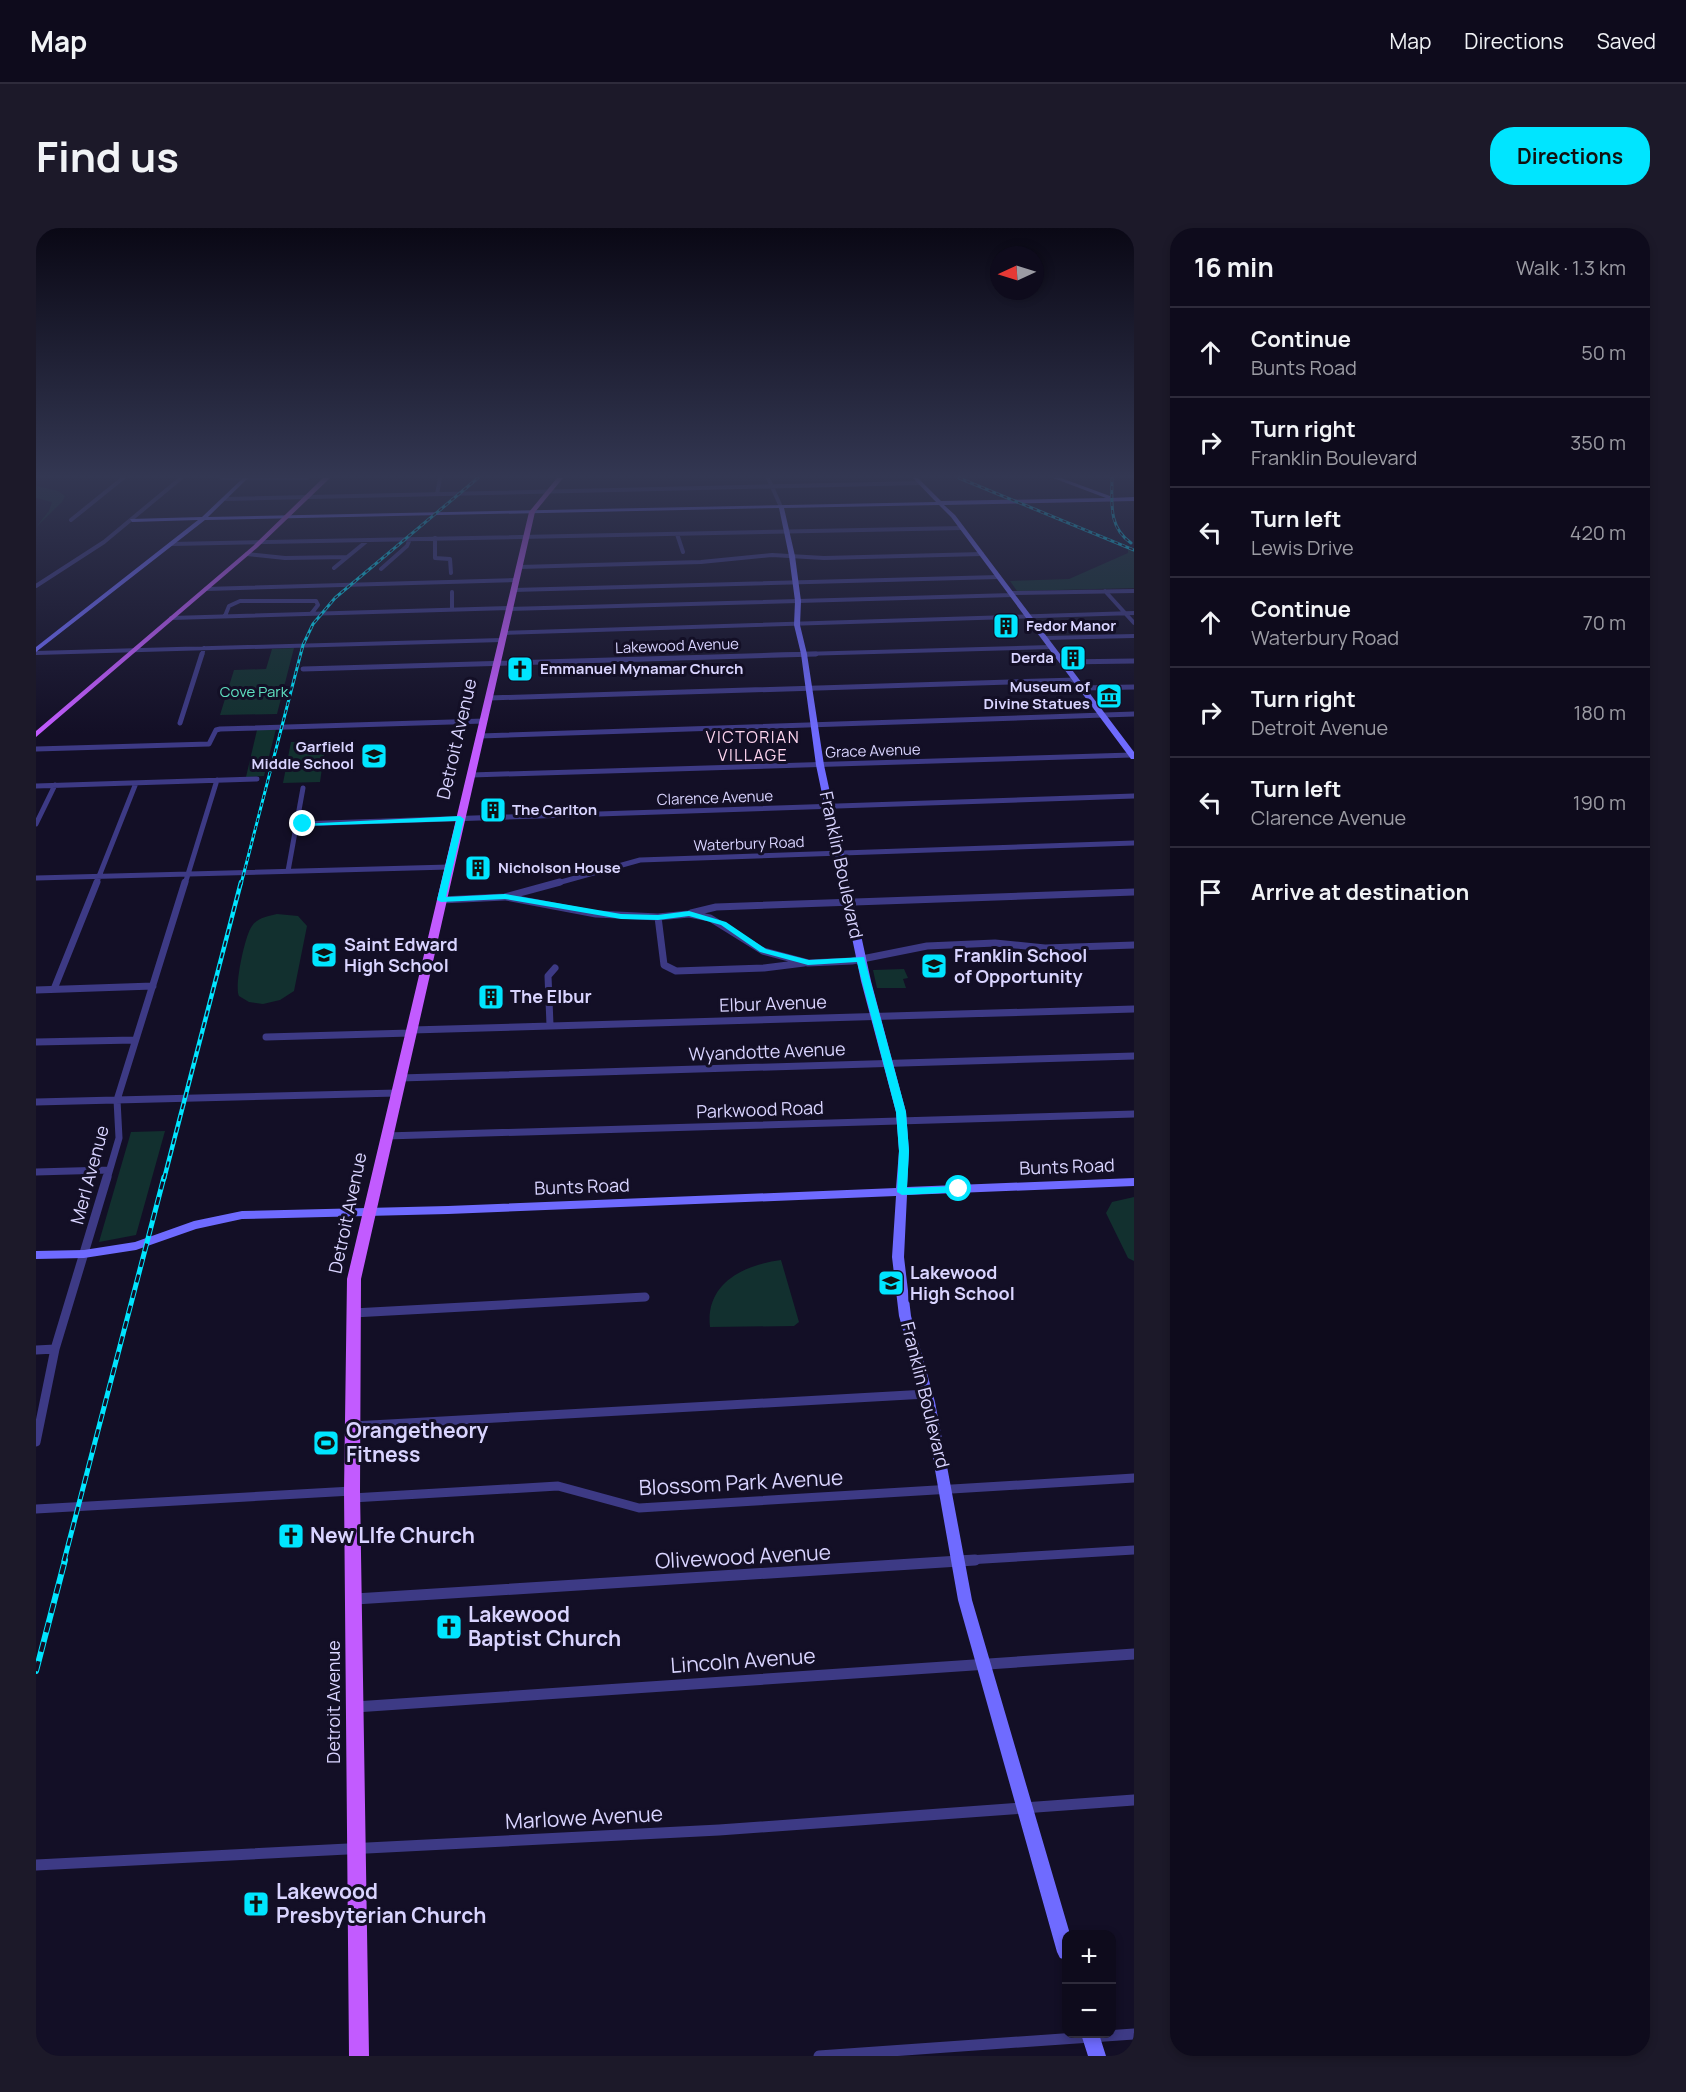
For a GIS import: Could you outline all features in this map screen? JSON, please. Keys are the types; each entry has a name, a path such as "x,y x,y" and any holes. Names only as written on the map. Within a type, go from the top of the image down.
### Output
{"main road":[{"path":"36,735 236,563"},
{"name":"Detroit Avenue","path":"359,2056 352,1495 354,1279 520,563"}],"street":[{"path":"36,585 72,563"},
{"path":"36,652 146,563"},
{"path":"334,567 339,563"},
{"path":"381,569 387,563"},
{"path":"450,563 451,573"},
{"path":"519,567 653,563"},
{"name":"Franklin Boulevard","path":"793,563 798,601 797,624 810,688 820,765 874,1016 889,1063 902,1122 904,1151 898,1257 900,1285 908,1330 927,1394 947,1490 965,1600 1062,1938"},
{"path":"989,563 1133,756"},
{"path":"513,590 999,577"},
{"path":"206,589 516,580"},
{"path":"1105,591 1134,623"},
{"path":"171,618 1134,591"},
{"path":"452,592 452,610"},
{"path":"225,616 229,606 238,602 312,600 318,604 311,614"},
{"path":"36,652 204,648 1134,613"},
{"path":"1045,638 1134,636"},
{"path":"36,643 46,642"},
{"name":"Lakewood Avenue","path":"303,669 1051,646"},
{"path":"180,723 204,648"},
{"path":"1064,662 1134,661"},
{"path":"489,698 1076,680"},
{"path":"1082,688 1134,687"},
{"path":"480,736 1134,714"},
{"path":"36,749 209,744 220,729 484,721"},
{"name":"Grace Avenue","path":"471,776 1133,756"},
{"path":"36,786 257,779"},
{"name":"Merl Avenue","path":"36,1442 55,1349 119,1138 117,1100 217,780"},
{"path":"54,989 136,783"},
{"path":"36,824 55,785"},
{"path":"288,871 303,788"},
{"name":"Clarence Avenue","path":"297,824 1134,796"},
{"name":"Waterbury Road","path":"441,900 505,897 640,860 1134,843"},
{"path":"36,879 449,867"},
{"path":"505,897 596,914 658,917 710,909 1134,891"},
{"path":"710,909 710,918"},
{"path":"689,914 710,918 723,924 763,951 808,963"},
{"path":"658,917 661,959 664,965 676,970 780,966 861,959 927,946 995,943 1046,948 1134,945"},
{"path":"779,955 780,966"},
{"path":"550,1025 548,976 555,968"},
{"path":"36,990 153,986"},
{"name":"Elbur Avenue","path":"266,1037 550,1025 1134,1009"},
{"path":"36,1042 135,1040"},
{"name":"Wyandotte Avenue","path":"400,1078 1134,1056"},
{"path":"36,1102 397,1093"},
{"name":"Parkwood Road","path":"386,1136 902,1122 1134,1113"},
{"path":"36,1172 108,1170"},
{"name":"Bunts Road","path":"36,1255 84,1254 136,1246 188,1226 226,1218 1134,1182"},
{"path":"353,1313 645,1297"},
{"path":"36,1350 55,1349"},
{"path":"352,1426 927,1394"},
{"name":"Blossom Park Avenue","path":"36,1509 558,1486 577,1489 619,1505 639,1508 1134,1479"},
{"name":"Olivewood Avenue","path":"355,1599 1134,1550"},
{"name":"Lincoln Avenue","path":"355,1707 1134,1654"},
{"name":"Marlowe Avenue","path":"36,1865 729,1830 1134,1800"},
{"path":"1116,2034 1134,2034"},
{"path":"819,2056 1062,2037"},
{"path":"1092,2038 1097,2056"}],"green space":[{"path":"1105,563 1134,563 1134,588 1017,591 1010,581 1069,579"},
{"name":"Cove Park","path":"294,648 277,714 220,715 234,670 266,669 272,649"},
{"path":"276,729 264,776 246,777 257,730"},
{"path":"326,741 320,782 283,783 291,742"},
{"path":"277,914 298,916 307,926 294,991 280,1000 263,1004 249,1002 239,996 238,991 239,972 246,939 257,921"},
{"path":"904,969 908,978 903,979 906,988 877,988 873,970"},
{"path":"165,1131 136,1235 99,1242 131,1132"},
{"path":"1134,1197 1134,1261 1128,1258 1106,1213 1112,1202"},
{"path":"781,1260 799,1322 794,1326 710,1327 710,1312 714,1299 730,1279 754,1266"}],"railway":[{"path":"241,884 303,645 313,624 335,598 376,563"},
{"path":"164,1179 241,882"},
{"path":"64,1561 164,1177"},
{"path":"36,1671 65,1560"}],"place":[{"name":"Fedor Manor","path":"1006,626"},
{"name":"Derda","path":"1073,658"},
{"name":"Emmanuel Mynamar Church","path":"520,669"},
{"name":"Museum of Divine Statues","path":"1109,696"},
{"name":"Garfield Middle School","path":"374,756"},
{"name":"The Carlton","path":"493,810"},
{"name":"Nicholson House","path":"478,868"},
{"name":"Saint Edward High School","path":"324,955"},
{"name":"Franklin School of Opportunity","path":"934,966"},
{"name":"The Elbur","path":"491,997"},
{"name":"Lakewood High School","path":"891,1283"},
{"name":"Orangetheory Fitness","path":"326,1443"},
{"name":"New LIfe Church","path":"291,1536"},
{"name":"Lakewood Baptist Church","path":"449,1627"},
{"name":"Lakewood Presbyterian Church","path":"256,1904"}],"district":[{"name":"VICTORIAN VILLAGE","path":"753,746"}],"route":[{"path":"303,824 460,819 441,900 505,897 596,914 658,917 689,914 710,918 723,924 763,951 808,963 861,959 874,1016 895,1083 901,1112 904,1137 902,1192 959,1189"}]}
